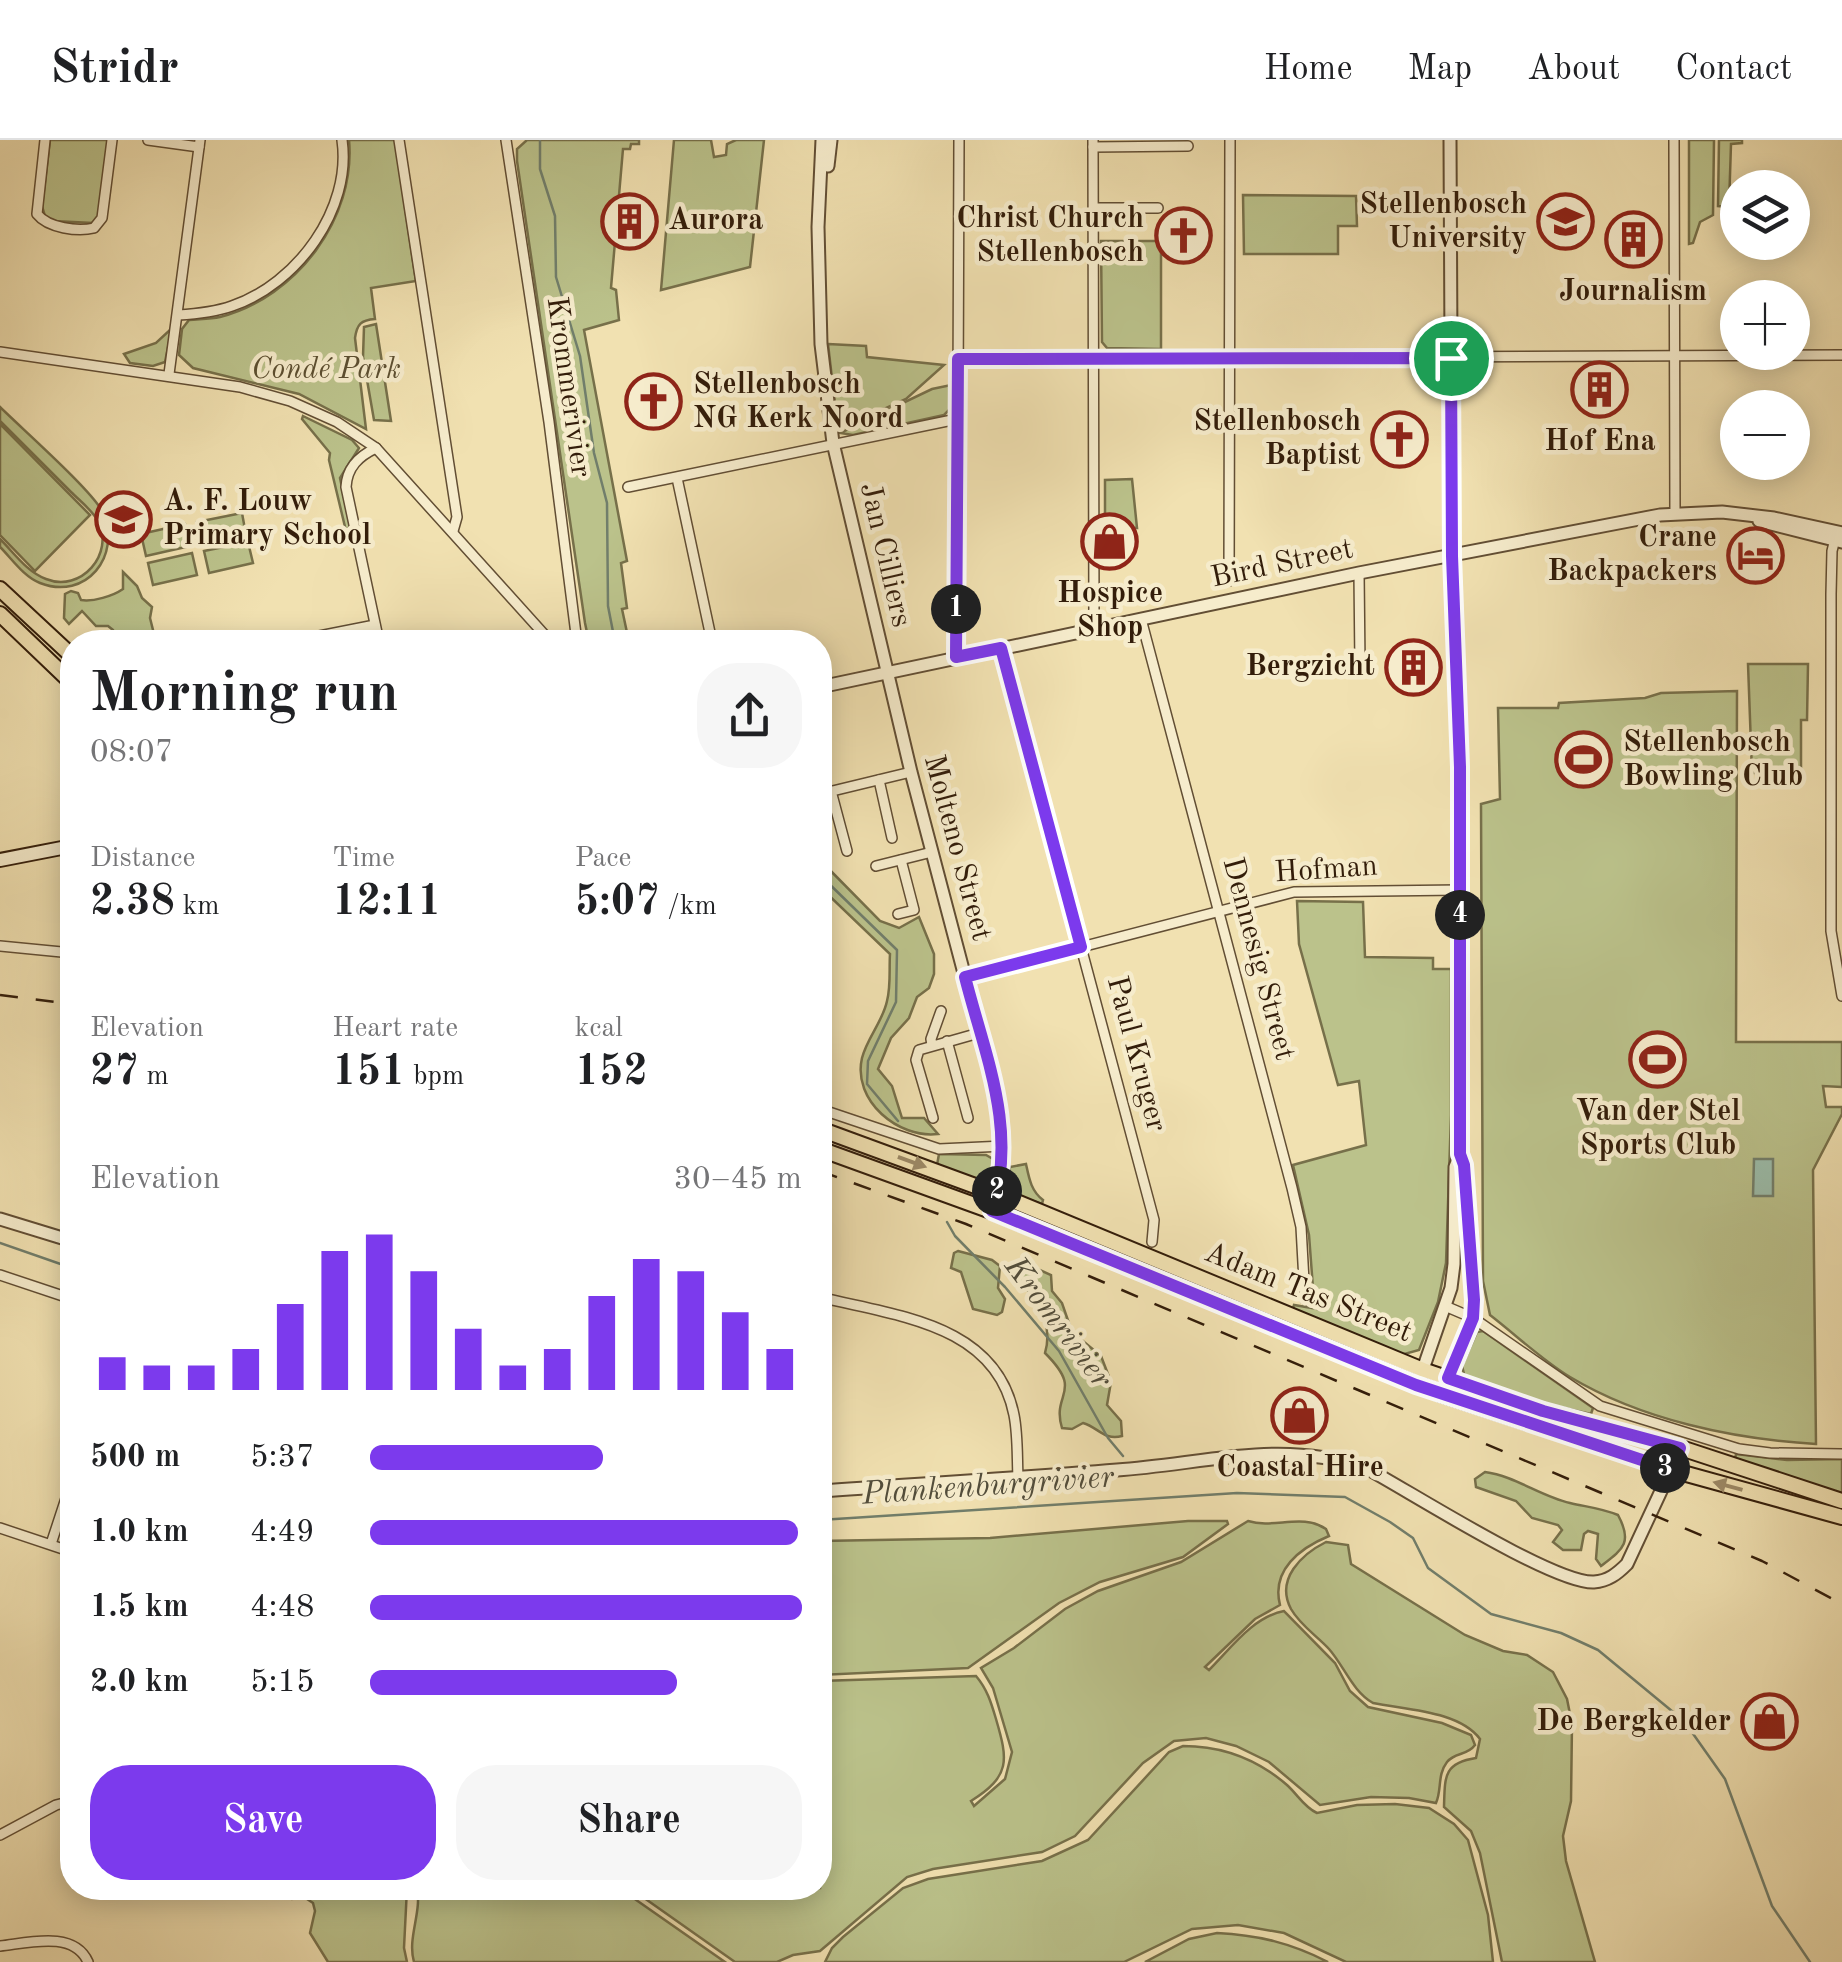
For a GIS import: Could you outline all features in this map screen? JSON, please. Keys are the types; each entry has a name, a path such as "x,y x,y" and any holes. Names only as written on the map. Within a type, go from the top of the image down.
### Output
{"main road":[{"path":"0,589 60,645"},
{"path":"0,614 60,672"},
{"path":"0,860 60,848"},
{"name":"Adam Tas Street","path":"832,1132 997,1194 1423,1370 1543,1411 1680,1448 1842,1501"},
{"name":"Adam Tas Street","path":"832,1153 992,1211 1416,1385 1672,1470 1842,1517"}],"street":[{"path":"45,140 37,214 48,224 84,230 94,228 102,218 112,140"},
{"path":"148,140 200,144 170,374"},
{"path":"178,315 232,306 284,276 324,227 336,201 342,176 342,140"},
{"path":"400,140 457,517 453,531"},
{"name":"Krommerivier","path":"506,140 576,630"},
{"name":"Jan Cilliers","path":"822,140 822,360 834,443 886,673"},
{"name":"Jan Cilliers","path":"820,270 830,140"},
{"path":"956,657 959,140"},
{"path":"1229,581 1230,140"},
{"path":"1416,1385 1445,1306 1454,1264 1456,1167 1460,1154 1460,767 1452,556 1450,140"},
{"path":"1674,140 1674,514"},
{"path":"1094,628 1093,143 1188,146"},
{"path":"1094,208 1158,208"},
{"path":"0,352 240,386 290,400 337,422 376,448 540,630"},
{"path":"958,359 1842,355"},
{"path":"628,488 957,419"},
{"path":"376,448 352,465 346,474 346,487 376,630"},
{"path":"677,478 709,630"},
{"name":"Bird Street","path":"832,684 1359,573 1674,514 1711,512 1756,518 1767,525 1839,537"},
{"path":"1839,537 1831,594 1836,931 1842,996"},
{"path":"1359,573 1360,666"},
{"name":"Dennesig Street","path":"1141,618 1301,1227 1305,1300 1320,1304"},
{"path":"350,630 375,625"},
{"name":"Paul Kruger","path":"1001,648 1154,1220 1152,1242"},
{"name":"Molteno Street","path":"886,673 1000,1110 1004,1146 992,1211"},
{"path":"832,792 911,772"},
{"path":"879,780 892,838"},
{"path":"832,810 847,851"},
{"path":"876,866 932,852"},
{"path":"898,914 914,910 901,860"},
{"name":"Hofman","path":"965,977 1300,891 1460,890"},
{"path":"0,946 60,951"},
{"path":"932,1045 941,1011"},
{"path":"933,1118 916,1060 919,1050 980,1034"},
{"path":"952,1040 968,1118"},
{"path":"832,1112 939,1149 1004,1146"},
{"path":"1441,1394 1473,1318 1464,1165 1460,1154"},
{"path":"0,1219 60,1237"},
{"path":"0,1274 60,1296"},
{"path":"832,1300 933,1325 972,1345 990,1362 1014,1413 1018,1477"},
{"path":"1445,1306 1473,1318 1600,1406 1734,1448 1770,1454 1842,1454"},
{"path":"832,1490 1120,1470 1266,1454 1322,1455 1366,1468 1559,1573 1595,1582 1615,1575 1626,1564 1680,1448"},
{"path":"51,1544 60,1517"},
{"path":"0,1528 60,1547"},
{"path":"0,1835 60,1804"},
{"path":"0,1946 61,1942 83,1952 88,1962"}],"green space":[{"path":"50,140 108,140 98,217 93,223 53,221 45,216 42,206"},
{"name":"Condé Park","path":"349,140 395,140 416,281 371,288 375,319 363,322 357,329 366,429 299,394 193,368 179,355 182,329 189,320 220,317 248,307 274,292 316,250 343,198"},
{"path":"527,140 639,140 639,144 623,149 611,288 616,290 619,320 584,330 627,561 621,563 626,630 586,630 517,149"},
{"path":"674,140 711,140 714,157 726,155 727,144 736,140 764,140 750,267 661,290"},
{"path":"1689,140 1714,140 1713,215 1700,222 1693,243 1689,244"},
{"path":"1719,140 1742,140 1731,144 1730,170 1720,170 1718,206"},
{"path":"1243,195 1356,196 1357,226 1338,226 1338,254 1244,254"},
{"path":"1101,241 1161,241 1161,349 1107,348 1102,342"},
{"path":"376,324 391,421 374,420 363,357 364,327"},
{"path":"172,328 165,362 153,366 130,363 124,354 156,343"},
{"path":"828,344 866,346 867,357 944,365 906,399 838,430"},
{"path":"951,385 950,409 944,415 853,435 840,433 932,389"},
{"path":"0,407 72,476 103,513 108,529 104,559 96,571 72,586 57,587 34,580 0,547 0,539 39,576 59,582 82,576 92,568 102,546 102,534 89,509 0,421"},
{"path":"303,416 352,440 359,448 340,478 350,526 346,531 330,453"},
{"path":"0,424 90,515 35,571 0,535"},
{"path":"1132,479 1137,528 1105,527 1105,480"},
{"path":"242,513 246,535 202,544 197,522"},
{"path":"185,524 190,546 146,556 141,534"},
{"path":"248,542 253,563 209,573 204,551"},
{"path":"192,553 197,575 153,585 148,563"},
{"path":"123,572 152,607 153,630 96,626 82,611 69,624 64,618 65,594 71,591 86,600 123,589"},
{"path":"1748,664 1808,664 1807,720 1801,720 1801,773 1752,773"},
{"name":"Van der Stel Sports Club","path":"1737,691 1736,1042 1842,1042 1842,1087 1823,1086 1826,1107 1842,1107 1842,1114 1813,1170 1816,1444 1689,1425 1598,1392 1560,1370 1490,1315 1483,1281 1481,804 1500,799 1498,708 1558,708 1559,703 1645,698 1661,693"},
{"path":"832,872 880,921 899,928 919,917 934,954 929,988 917,997 909,1018 891,1038 878,1069 892,1086 902,1118 924,1118 938,1134 923,1134 894,1123 871,1102 864,1089 862,1058 887,1001 890,954 832,898"},
{"path":"1297,901 1363,902 1365,957 1433,958 1433,969 1451,969 1446,1263 1438,1302 1419,1350 1401,1355 1292,1312 1294,1305 1324,1310 1325,1303 1313,1288 1309,1235 1293,1165 1366,1145 1359,1081 1338,1085 1299,944"},
{"path":"939,1154 986,1155 993,1159 995,1169 987,1179 979,1180 937,1165"},
{"path":"1026,1164 1042,1204 1019,1196 1010,1184 1010,1167"},
{"path":"958,1251 1000,1266 998,1288 1005,1299 1002,1312 997,1315 973,1309 961,1272 951,1268"},
{"path":"1024,1263 1051,1275 1052,1291 1062,1303 1072,1332 1101,1356 1111,1382 1107,1405 1121,1421 1122,1436 1106,1435 1083,1423 1072,1429 1062,1428 1060,1407 1065,1385 1057,1366 1045,1353 1047,1328 1042,1313 1016,1274 1015,1270"},
{"path":"1483,1331 1593,1408 1591,1414 1465,1378 1462,1366 1477,1332"},
{"path":"1736,1454 1787,1460 1842,1459 1842,1496 1735,1459"},
{"path":"1485,1472 1559,1500 1618,1515 1625,1532 1623,1545 1601,1566 1596,1559 1598,1534 1584,1534 1581,1550 1563,1550 1553,1542 1562,1530 1558,1525 1532,1518 1516,1501 1476,1487 1475,1479"},
{"path":"1188,1521 1228,1524 1183,1557 1100,1582 1059,1603 968,1668 832,1674 832,1541 990,1538"},
{"path":"1248,1521 1308,1522 1326,1529 1329,1536 1298,1554 1284,1571 1278,1592 1280,1605 1255,1619 1205,1667 1209,1670 1252,1627 1284,1611 1335,1663 1350,1691 1368,1707 1442,1723 1471,1735 1475,1745 1450,1759 1444,1767 1436,1803 1371,1797 1320,1805 1269,1762 1236,1746 1206,1738 1174,1741 1143,1763 1075,1836 1042,1852 933,1869 907,1877 820,1951 777,1962 735,1962 647,1900 832,1900 832,1681 976,1676 990,1701 1004,1756 1000,1775 971,1801 974,1806 1005,1779 1012,1752 993,1688 981,1668 1065,1609 1098,1591 1181,1562"},
{"path":"1326,1542 1348,1545 1351,1564 1465,1635 1503,1651 1527,1655 1553,1672 1567,1699 1572,1724 1571,1801 1563,1836 1566,1861 1595,1962 1502,1962 1480,1853 1471,1831 1444,1807 1448,1773 1457,1764 1476,1758 1480,1739 1446,1717 1373,1703 1295,1615 1287,1598 1289,1578 1308,1553"},
{"path":"1183,1746 1226,1751 1251,1761 1276,1776 1317,1813 1357,1805 1395,1804 1429,1808 1454,1824 1468,1840 1488,1915 1493,1962 1346,1962 1284,1933 1238,1925 1192,1929 1124,1962 825,1962 843,1937 903,1888 928,1879 1042,1861 1088,1840 1169,1752"},
{"path":"308,1900 406,1900 407,1962 328,1962 310,1933 313,1903"},
{"path":"418,1900 636,1900 725,1962 414,1962 412,1944"},
{"path":"1217,1933 1274,1941 1328,1962 1145,1962 1189,1939"}],"shaded area":[{"path":"1754,1159 1773,1159 1773,1196 1753,1196"}],"waterway":[{"name":"Kromrivier","path":"540,141 540,169 555,216 556,277 580,356 594,453 607,503 608,606 613,630"},
{"name":"Kromrivier","path":"832,887 897,950 896,1002 868,1061 867,1084 898,1121"},
{"name":"Kromrivier","path":"947,1222 955,1236 1059,1351 1108,1438 1123,1456"},
{"name":"Plankenburgrivier","path":"0,1243 60,1264"},
{"name":"Kromrivier","path":"832,1519 1237,1493 1345,1497 1413,1538 1428,1568 1491,1614 1561,1633 1598,1650 1684,1721 1725,1779 1772,1906 1810,1962"}],"railway":[{"path":"0,995 60,1002"},
{"path":"832,1175 966,1224 1762,1561 1842,1604"}],"place":[{"name":"Aurora","path":"629,221"},
{"name":"Stellenbosch University","path":"1566,222"},
{"name":"Christ Church Stellenbosch","path":"1183,236"},
{"name":"Journalism","path":"1633,240"},
{"name":"Hof Ena","path":"1600,390"},
{"name":"Stellenbosch NG Kerk Noord","path":"654,402"},
{"name":"Stellenbosch Baptist","path":"1400,439"},
{"name":"A. F. Louw Primary School","path":"124,519"},
{"name":"Hospice Shop","path":"1110,541"},
{"name":"Crane Backpackers","path":"1756,555"},
{"name":"Bergzicht","path":"1414,667"},
{"name":"Stellenbosch Bowling Club","path":"1584,760"},
{"name":"Van der Stel Sports Club","path":"1658,1060"},
{"name":"Coastal Hire","path":"1300,1415"},
{"name":"De Bergkelder","path":"1770,1722"}],"route":[{"path":"1451,358 1452,556 1460,767 1460,1154 1474,1300 1473,1318 1448,1378 1543,1411 1680,1448 1672,1470 1416,1385 992,1211 1003,1164 1003,1128 965,977 1081,947 1001,648 956,657 958,359 1451,358"}]}
